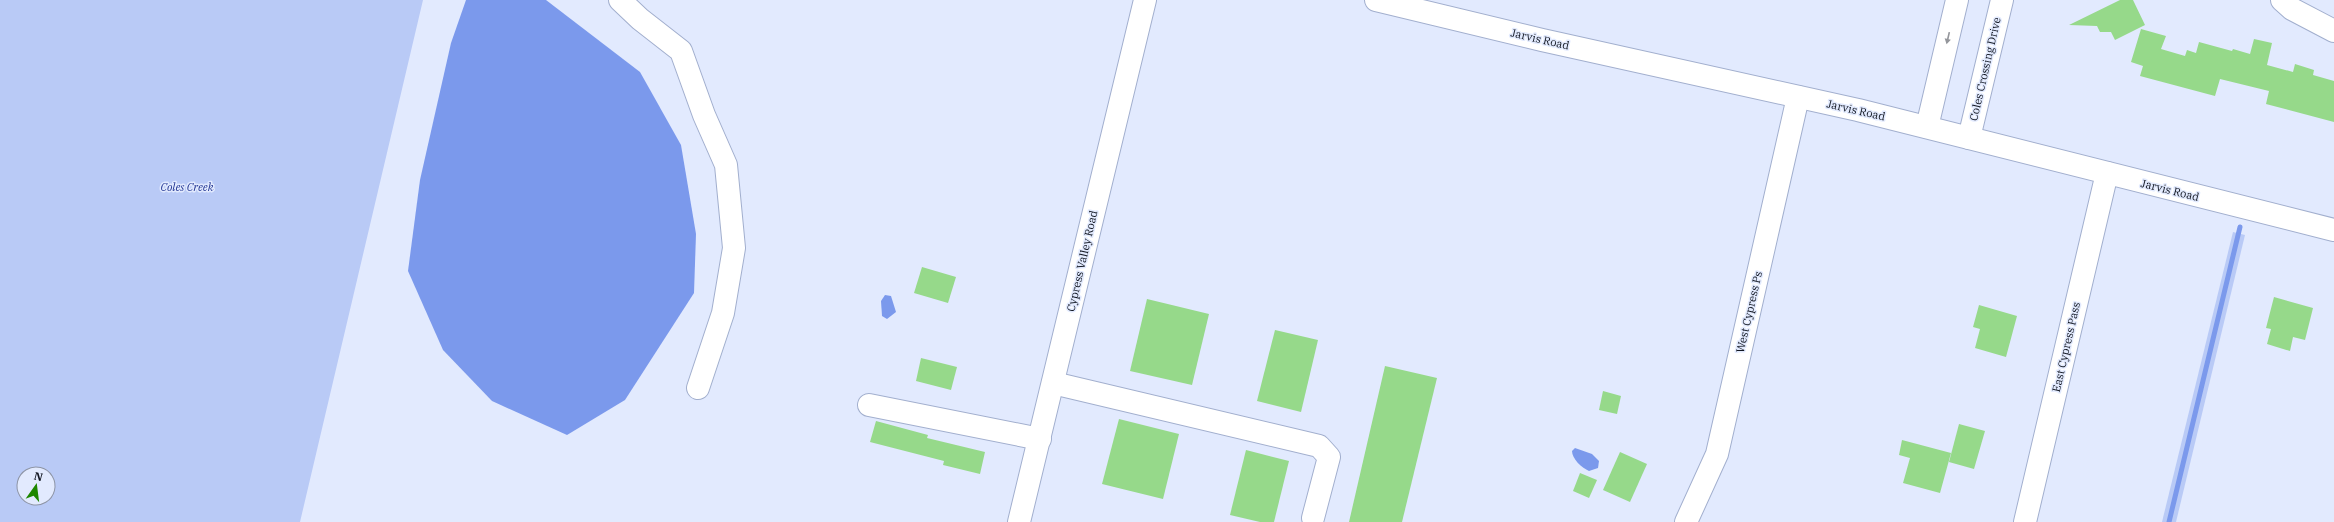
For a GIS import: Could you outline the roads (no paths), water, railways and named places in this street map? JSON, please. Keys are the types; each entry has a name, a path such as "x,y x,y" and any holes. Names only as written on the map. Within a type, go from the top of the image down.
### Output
{"street":[{"path":"620,0 640,19 681,51 704,115 726,164 734,248 723,312 698,388"},
{"name":"Cypress Valley Road","path":"1019,522 1145,0"},
{"name":"Jarvis Road","path":"1376,0 1927,127 2334,230"},
{"path":"1927,127 1958,0"},
{"name":"Coles Crossing Drive","path":"1969,138 2002,0"},
{"path":"2282,0 2292,9 2334,31"},
{"name":"West Cypress Ps","path":"1686,522 1717,454 1798,97"},
{"name":"East Cypress Pass","path":"2025,522 2107,173"},
{"path":"1053,383 1318,446 1329,456 1313,518"},
{"path":"869,405 1040,439"}],"water":[{"path":"466,0 546,0 640,72 681,145 696,234 694,293 625,400 567,435 492,401 443,350 408,271 420,180 451,43"},
{"path":"885,295 891,296 896,312 887,319 882,316 881,301"},
{"path":"1575,448 1592,454 1599,461 1598,468 1589,471 1583,468 1572,454 1572,451"}],"waterway":[{"path":"2169,522 2240,227"}],"park label":[{"name":"Coles Creek","path":"187,187"}]}
